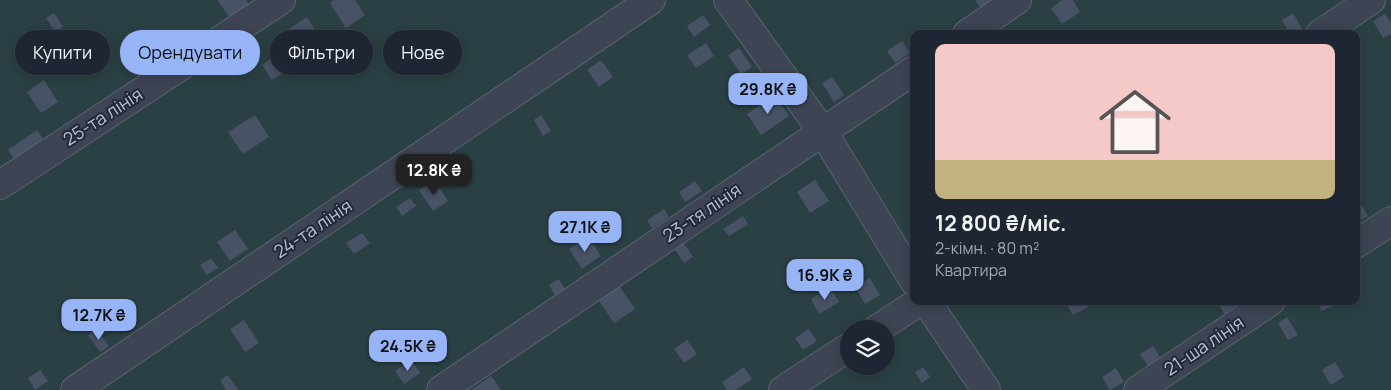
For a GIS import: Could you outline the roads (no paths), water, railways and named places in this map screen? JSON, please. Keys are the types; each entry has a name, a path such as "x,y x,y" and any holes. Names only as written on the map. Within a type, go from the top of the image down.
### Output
{"street":[{"name":"25-та лінія","path":"0,185 282,0"},
{"name":"24-та лінія","path":"75,390 651,0"},
{"path":"728,0 823,132 910,275"},
{"path":"973,30 1017,0"},
{"path":"1326,30 1371,0"},
{"name":"23-тя лінія","path":"441,390 910,73"},
{"path":"1360,241 1391,221"},
{"path":"891,320 914,305"},
{"path":"929,305 986,390"},
{"name":"21-ша лінія","path":"1138,390 1265,305"},
{"path":"783,390 840,353"}]}
